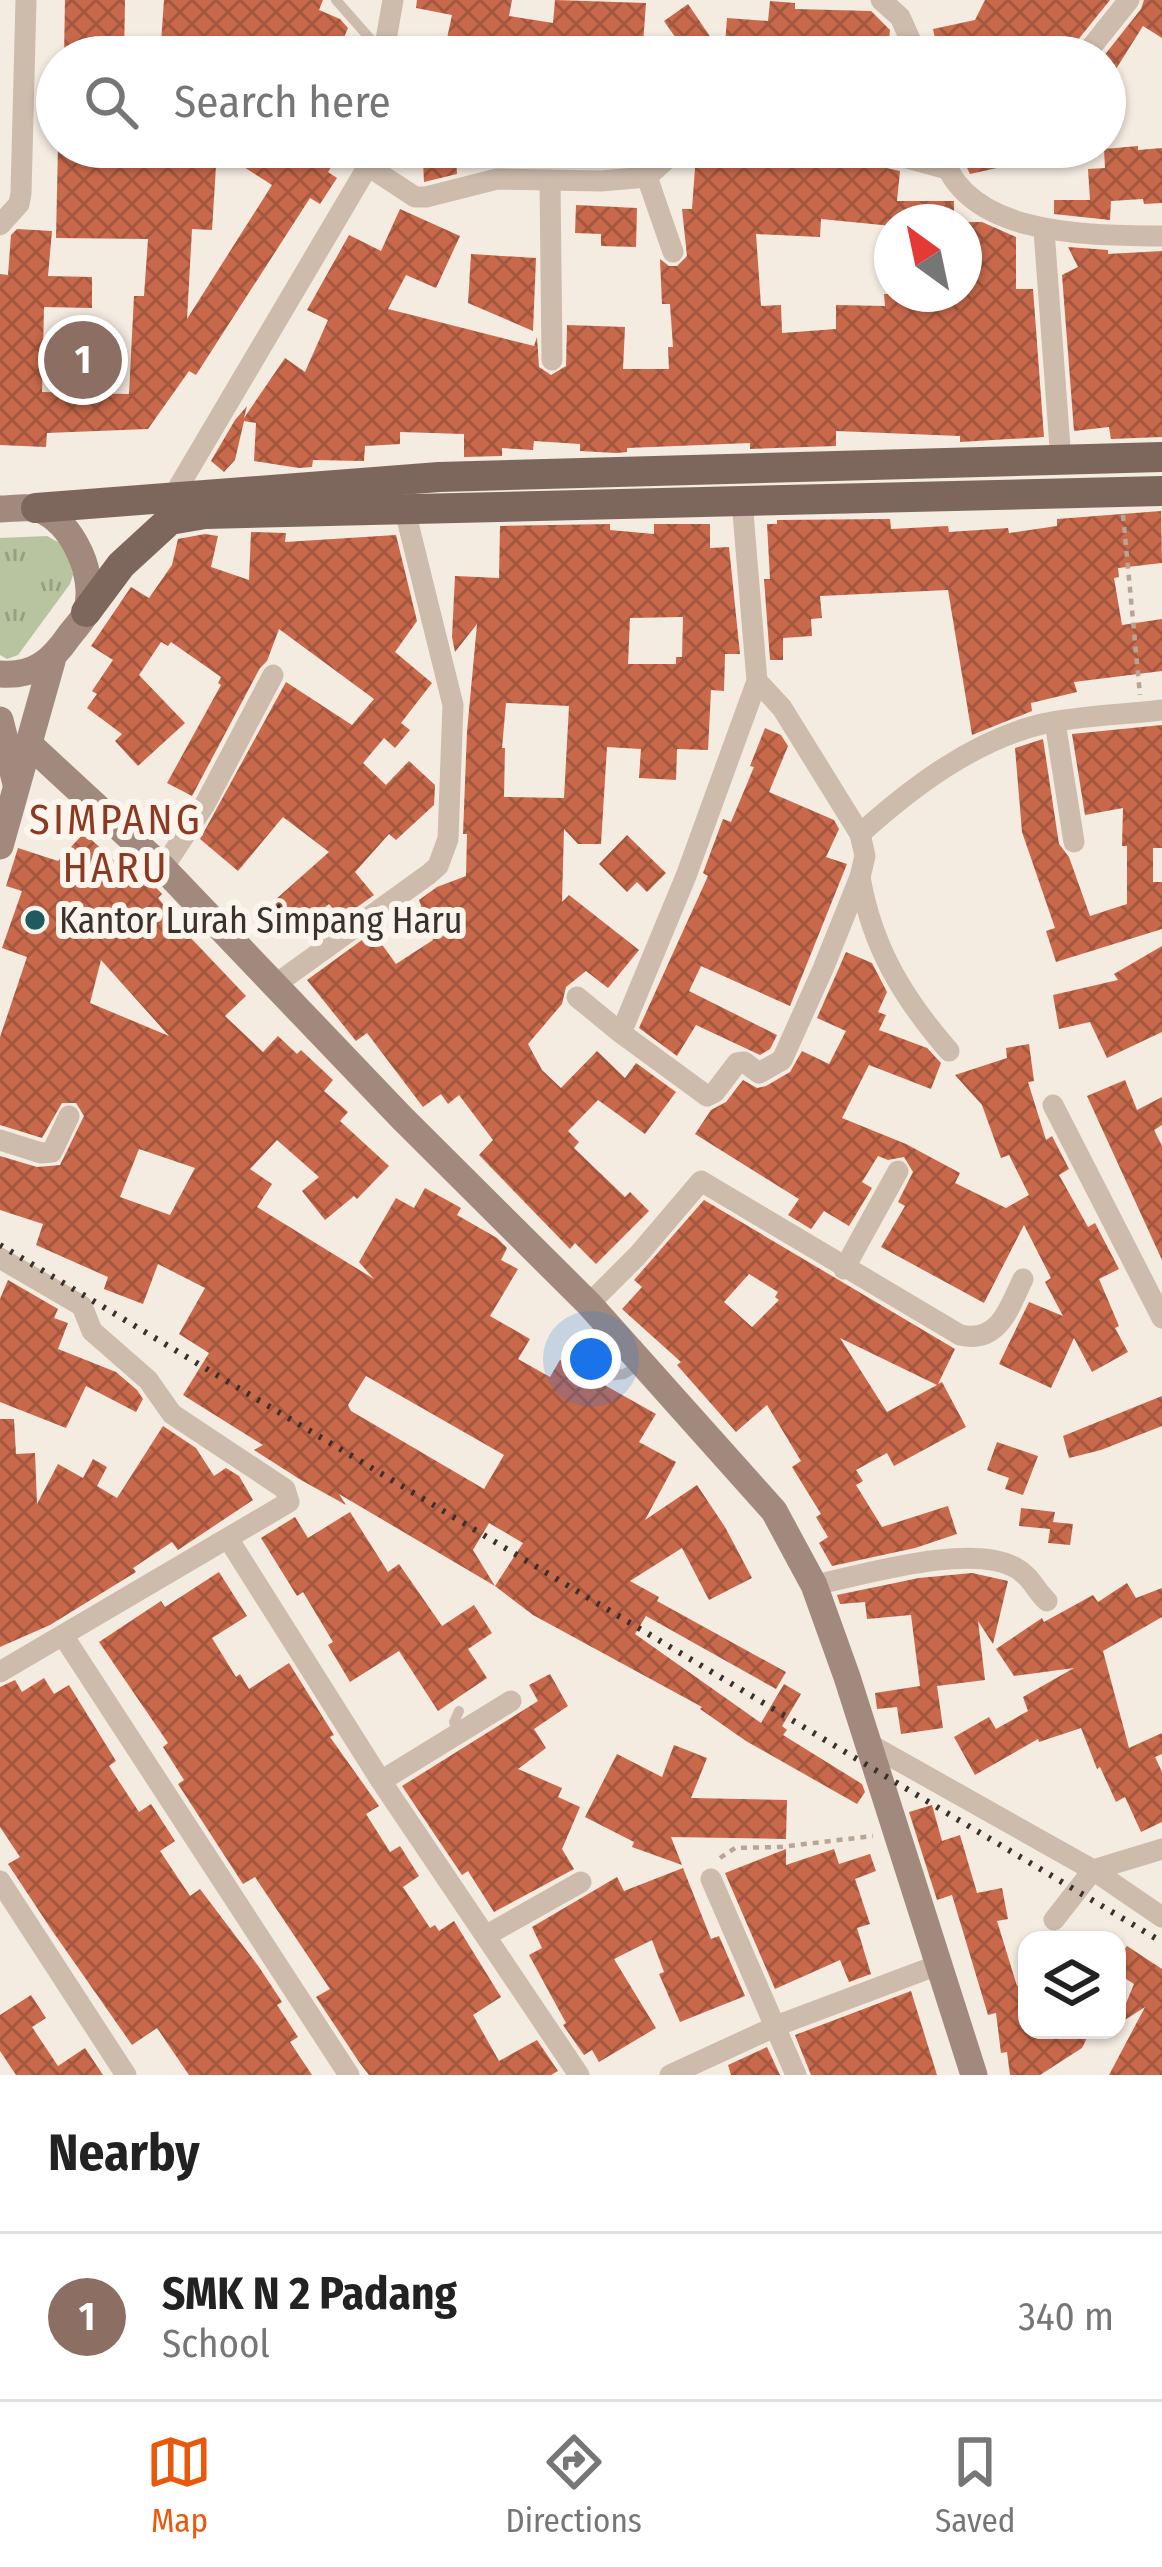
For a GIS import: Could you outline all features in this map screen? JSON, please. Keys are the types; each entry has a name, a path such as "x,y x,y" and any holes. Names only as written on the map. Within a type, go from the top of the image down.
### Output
{"main road":[{"path":"36,508 171,509 439,477 1162,457"},
{"path":"971,461 971,496"},
{"path":"171,509 205,514 1162,491"},
{"path":"86,612 171,509"}],"street":[{"path":"0,225 19,204 21,193 26,0"},
{"path":"386,36 392,0"},
{"path":"881,0 900,16 909,36"},
{"path":"1100,36 1129,0"},
{"path":"171,509 363,168"},
{"path":"382,168 416,196 497,178 647,177 657,168"},
{"path":"948,168 958,186 988,208 1045,230 1162,236"},
{"path":"647,177 674,252"},
{"path":"550,180 552,361"},
{"path":"1045,230 1061,461"},
{"path":"620,1033 686,876 757,681 742,501"},
{"path":"276,984 429,874 438,866 448,839 453,705 404,507"},
{"path":"0,509 36,508 58,521 76,544 87,582 86,612 52,661 0,846"},
{"path":"0,674 18,675 52,661"},
{"path":"164,868 204,806 274,675"},
{"path":"577,998 707,1096 716,1092 737,1063 759,1072 776,1066 823,969 865,856 860,833 782,708 757,681"},
{"path":"860,833 922,784 1012,733 1055,722 1152,711"},
{"path":"0,720 17,788"},
{"path":"1055,722 1074,842"},
{"path":"31,746 164,868 589,1304 774,1511 814,1585 974,2075"},
{"path":"860,877 866,915 891,974 950,1051"},
{"path":"1053,1105 1162,1318"},
{"path":"0,1140 52,1152 69,1116"},
{"path":"844,1268 898,1171"},
{"path":"589,1304 701,1181 970,1337 998,1328 1023,1279"},
{"path":"0,1258 82,1306 92,1331 148,1380 172,1414 285,1489 289,1502 0,1672"},
{"path":"230,1540 381,1781 579,2075"},
{"path":"814,1585 953,1558 991,1560 1013,1565 1047,1601"},
{"path":"64,1637 349,2075"},
{"path":"381,1781 512,1701"},
{"path":"869,1744 1093,1870 1162,1917"},
{"path":"1054,1920 1093,1870 1162,1849"},
{"path":"711,1879 796,2075"},
{"path":"0,1881 126,2075"},
{"path":"487,1935 581,1882"},
{"path":"670,2075 776,2026 938,1965"}],"lane":[{"path":"336,0 367,36"},
{"path":"584,1357 601,1373 616,1377 642,1363"},
{"path":"458,1734 454,1722 459,1711"}],"path":[{"path":"1122,492 1152,711"},
{"path":"711,1879 714,1864 735,1848 897,1832"}],"green space":[{"path":"47,536 65,546 73,575 18,655 7,659 0,655 0,538"}],"building":[{"path":"65,0 125,0 124,36 64,36"},
{"path":"164,0 323,0 319,10 348,28 345,36 161,36"},
{"path":"417,0 512,0 509,16 553,23 555,0 646,3 644,36 448,36 452,15 416,8"},
{"path":"985,0 1110,0 1081,36 934,36 933,29 975,20"},
{"path":"1144,0 1162,0 1162,38 1143,26 1126,53 1126,36 1120,36"},
{"path":"770,1 795,3 795,9 871,11 890,30 889,36 726,36 727,18 768,21"},
{"path":"688,4 710,36 674,36 664,21"},
{"path":"1126,147 1162,148 1162,203 1111,201 1110,220 1054,214 1054,200 1090,200 1088,169 1126,168"},
{"path":"58,168 216,168 212,230 192,229 187,319 272,185 245,168 331,168 328,172 337,178 320,204 310,198 196,375 189,371 148,429 47,433 46,447 0,445 0,274 8,275 11,235 17,229 52,231 48,276 92,277 92,308 44,307 42,392 129,394 134,296 144,296 148,239 56,238"},
{"path":"423,168 457,168 457,174 424,182"},
{"path":"695,168 886,168 900,171 897,201 954,201 874,204 874,224 821,219 820,237 756,234 761,306 781,305 782,333 836,329 836,305 874,306 874,312 982,312 982,222 1016,237 1016,289 1033,289 1044,437 960,442 960,436 836,431 836,446 750,449 750,443 627,448 627,452 616,453 580,451 580,444 534,441 533,450 502,448 502,456 464,457 464,434 400,432 400,444 365,446 364,461 313,460 312,467 299,468 254,461 256,423 244,421 235,460 224,472 211,461 235,420 247,406 244,418 285,358 305,372 328,320 307,310 349,235 381,251 400,209 460,236 436,288 406,275 388,309 534,346 537,337 539,367 551,375 566,366 567,325 625,327 623,369 669,369 668,347 673,347 670,304 662,304 660,259 677,266 687,256 682,209 692,209"},
{"path":"576,205 637,208 636,247 601,246 601,234 575,233"},
{"path":"1068,247 1108,250 1108,254 1162,251 1162,437 1111,439 1109,427 1074,431 1062,275 1078,267"},
{"path":"471,254 536,258 533,331 468,303"},
{"path":"1161,511 1162,563 1118,568 1119,577 1114,578 1122,625 1162,619 1162,671 1074,682 1077,692 1031,703 1032,711 972,735 948,590 820,596 822,618 811,619 812,636 783,638 783,660 770,660 764,579 770,579 767,524 777,524 777,520 890,519 891,529 1008,528 1009,533 1057,526 1057,519"},
{"path":"610,524 610,530 654,534 654,524 710,524 710,548 729,547 740,654 725,654 724,691 711,690 708,750 677,749 676,780 639,778 641,749 607,747 601,844 578,844 564,829 562,902 569,895 639,950 608,988 586,971 566,987 562,1004 528,1044 542,1070 561,1088 597,1051 625,1078 636,1063 676,1092 645,1134 598,1100 568,1131 579,1142 574,1148 625,1197 630,1192 649,1211 596,1264 575,1243 570,1249 479,1155 493,1140 459,1095 448,1104 441,1094 423,1107 367,1033 356,1041 307,980 373,932 396,964 433,940 419,900 466,876 467,732 477,624 455,652 455,576 499,578 500,526","holes":["683,617 682,657 676,657 676,664 628,664 630,618","506,703 569,706 564,798 504,797"]},
{"path":"251,532 286,533 285,542 396,535 417,621 395,652 432,683 401,723 410,730 395,748 384,738 363,763 386,785 409,761 435,785 434,805 396,840 389,834 355,872 374,895 342,918 329,904 290,937 266,908 329,852 283,817 238,871 200,839 286,682 352,725 374,699 279,629 267,661 192,796 167,783 221,685 221,677 171,642 168,646 161,642 139,675 185,723 138,766 115,741 122,734 87,708 97,694 92,691 113,660 91,646 131,587 149,598 172,565 178,539 205,534 218,536 211,567 249,580"},
{"path":"1162,725 1162,848 1153,848 1153,882 1162,882 1162,929 1056,962 1046,931 1055,928 1022,832 1015,748 1043,739 1059,844 1069,857 1090,916 1127,904 1127,846 1122,846 1123,808 1085,815 1072,734"},
{"path":"765,728 781,735 788,746 769,792 834,820 839,829 826,857 847,864 790,1006 701,966 689,991 777,1035 770,1049 760,1055 696,1025 677,1056 639,1028 708,876 703,873 723,819 731,822"},
{"path":"84,833 130,875 137,868 162,894 158,898 189,936 246,996 225,1016 263,1052 278,1036 297,1054 301,1050 333,1080 324,1091 348,1112 340,1121 389,1166 357,1199 354,1196 325,1220 302,1191 319,1177 277,1140 250,1169 272,1184 257,1207 374,1279 359,1262 396,1198 414,1208 425,1188 461,1208 457,1215 507,1248 501,1260 518,1269 490,1316 530,1339 518,1359 550,1377 560,1360 656,1414 639,1442 676,1462 645,1520 697,1485 752,1578 709,1600 682,1548 630,1581 659,1597 657,1601 786,1672 776,1689 646,1616 635,1634 761,1723 784,1684 801,1694 782,1726 787,1730 783,1735 862,1784 865,1792 857,1804 746,1741 702,1707 533,1615 495,1586 339,1494 346,1505 301,1480 254,1450 263,1445 183,1395 209,1353 179,1334 205,1288 158,1264 143,1304 104,1289 108,1277 36,1245 43,1224 0,1210 0,1156 37,1167 60,1165 84,1116 76,1103 62,1103 42,1138 0,1125 0,1037 27,957 2,948 22,891 6,886 18,848 58,861","holes":["101,960 169,1036 90,1003","139,1149 195,1168 170,1215 120,1197","366,1376 504,1455 484,1489 348,1405","489,1523 523,1543 495,1586 473,1550"]},
{"path":"627,835 666,873 647,892 637,882 627,892 599,864"},
{"path":"1162,946 1162,1032 1107,1058 1090,1022 1059,1029 1053,995 1118,980 1114,974"},
{"path":"846,952 872,963 887,992 878,1012 886,1015 879,1030 927,1048 941,1063 931,1089 869,1065 842,1118 960,1173 955,1183 1006,1208 1029,1195 1009,1155 1001,1158 982,1105 955,1075 1007,1058 1006,1048 1029,1044 1034,1081 1028,1082 1046,1140 1052,1136 1069,1169 1059,1175 1088,1227 1095,1223 1119,1269 1099,1279 1128,1352 1092,1372 1074,1338 1051,1388 999,1364 1029,1302 1063,1316 1045,1282 1051,1278 1024,1225 984,1303 881,1247 905,1206 898,1202 913,1172 904,1157 888,1160 878,1156 862,1182 872,1188 849,1226 824,1211 811,1229 788,1215 799,1199 695,1134 711,1110 726,1102 743,1080 757,1088 766,1086 790,1072 802,1051 829,1064 846,1031 817,1018"},
{"path":"1125,1080 1137,1110 1162,1097 1162,1125 1154,1130 1162,1146 1162,1260 1087,1096"},
{"path":"704,1200 955,1349 938,1384 942,1382 966,1427 894,1466 887,1453 856,1470 863,1481 856,1485 882,1527 948,1506 957,1534 832,1566 819,1543 828,1537 816,1517 821,1514 792,1467 801,1461 767,1405 736,1432 677,1365 681,1362 622,1309 642,1287 634,1280","holes":["749,1274 778,1292 779,1300 752,1327 724,1302","840,1338 937,1385 887,1412"]},
{"path":"8,1280 58,1309 54,1318 68,1323 58,1349 116,1372 137,1390 143,1399 136,1412 86,1386 66,1428 0,1402 0,1299"},
{"path":"1162,1396 1162,1426 1069,1458 1063,1436"},
{"path":"0,1419 14,1419 16,1454 35,1453 37,1504 58,1464 83,1478 93,1459 107,1467 97,1486 117,1498 163,1426 196,1448 214,1476 226,1468 239,1476 253,1500 178,1550 172,1542 133,1568 136,1572 50,1625 0,1647"},
{"path":"997,1442 1038,1456 1023,1495 1005,1489 1009,1478 987,1470"},
{"path":"1021,1508 1055,1512 1053,1522 1073,1524 1070,1545 1048,1543 1050,1529 1019,1526"},
{"path":"350,1512 388,1572 399,1564 442,1626 474,1605 492,1633 468,1649 487,1678 438,1711 399,1651 350,1682 303,1592 297,1596 261,1538 295,1517 308,1538"},
{"path":"219,1572 247,1616 212,1638 236,1677 240,1674 249,1689 289,1663 334,1735 330,1737 379,1806 366,1814 390,1852 400,1846 419,1876 403,1887 430,1928 435,1925 439,1931 454,1921 501,1997 473,2015 499,2061 537,2040 558,2071 551,2075 369,2075 359,2062 316,1997 330,1989 255,1877 243,1884 178,1784 184,1780 163,1747 168,1743 99,1642 161,1601 165,1607"},
{"path":"972,1573 1008,1581 993,1644 978,1621 985,1680 937,1686 943,1728 901,1734 897,1707 877,1709 875,1693 920,1686 911,1615 867,1619 865,1602 840,1604 837,1595"},
{"path":"1127,1583 1136,1598 1162,1588 1162,1617 1103,1651 1129,1748 1162,1733 1162,1754 1155,1757 1162,1772 1162,1822 1141,1832 1125,1797 1116,1802 1081,1728 1038,1739 975,1775 954,1737 989,1717 996,1729 1028,1711 1023,1697 1074,1668 1014,1676 996,1649 1042,1618 1044,1622 1093,1595 1098,1602"},
{"path":"550,1674 568,1706 534,1729 546,1748 518,1769 562,1788 558,1797 580,1807 562,1849 574,1869 494,1912 468,1871 462,1875 402,1786 538,1701 529,1685"},
{"path":"44,1678 54,1694 69,1685 116,1761 109,1766 139,1812 151,1804 175,1841 160,1851 190,1896 200,1889 259,1967 282,2002 277,2005 298,2037 290,2042 312,2075 189,2075 157,2028 132,2045 51,1929 8,1864 20,1857 0,1827 0,1687 15,1680 22,1692"},
{"path":"674,1745 707,1758 691,1798 787,1800 786,1839 671,1837 682,1865 632,1847 634,1842 585,1817 617,1754 662,1777"},
{"path":"932,1805 942,1841 960,1835 977,1893 1002,1888 1008,1919 997,1921 1018,1985 1018,2039 1086,2039 1082,2048 1040,2075 1010,2075 1007,2052 1001,2053 996,2013 988,2015 952,1895 937,1900 909,1812"},
{"path":"786,1849 786,1865 834,1849 839,1864 870,1854 876,1871 855,1879 870,1924 857,1928 871,1974 849,1982 840,1960 775,1989 725,1873"},
{"path":"683,1868 711,1939 719,1936 745,1996 680,2022 659,1974 664,1972 652,1940 614,1959 656,2028 599,2062 592,2050 584,2055 563,2025 529,1955 542,1948 532,1927 617,1877 624,1891"},
{"path":"1126,1948 1162,1969 1162,2075 1109,2075 1145,2007 1126,2019 1134,1984 1126,1979"},
{"path":"911,1991 937,2075 811,2075 795,2035"},
{"path":"31,1995 46,2018 32,2027 58,2066 85,2048 103,2075 16,2075 0,2051 0,2015"},
{"path":"767,2047 780,2075 731,2075 728,2065"}],"railway":[{"path":"0,1245 1162,1942"}],"place":[{"name":"SMK N 2 Padang","path":"83,360"},
{"name":"Kantor Lurah Simpang Haru","path":"35,920"}],"district":[{"name":"SIMPANG HARU","path":"116,843"}]}
